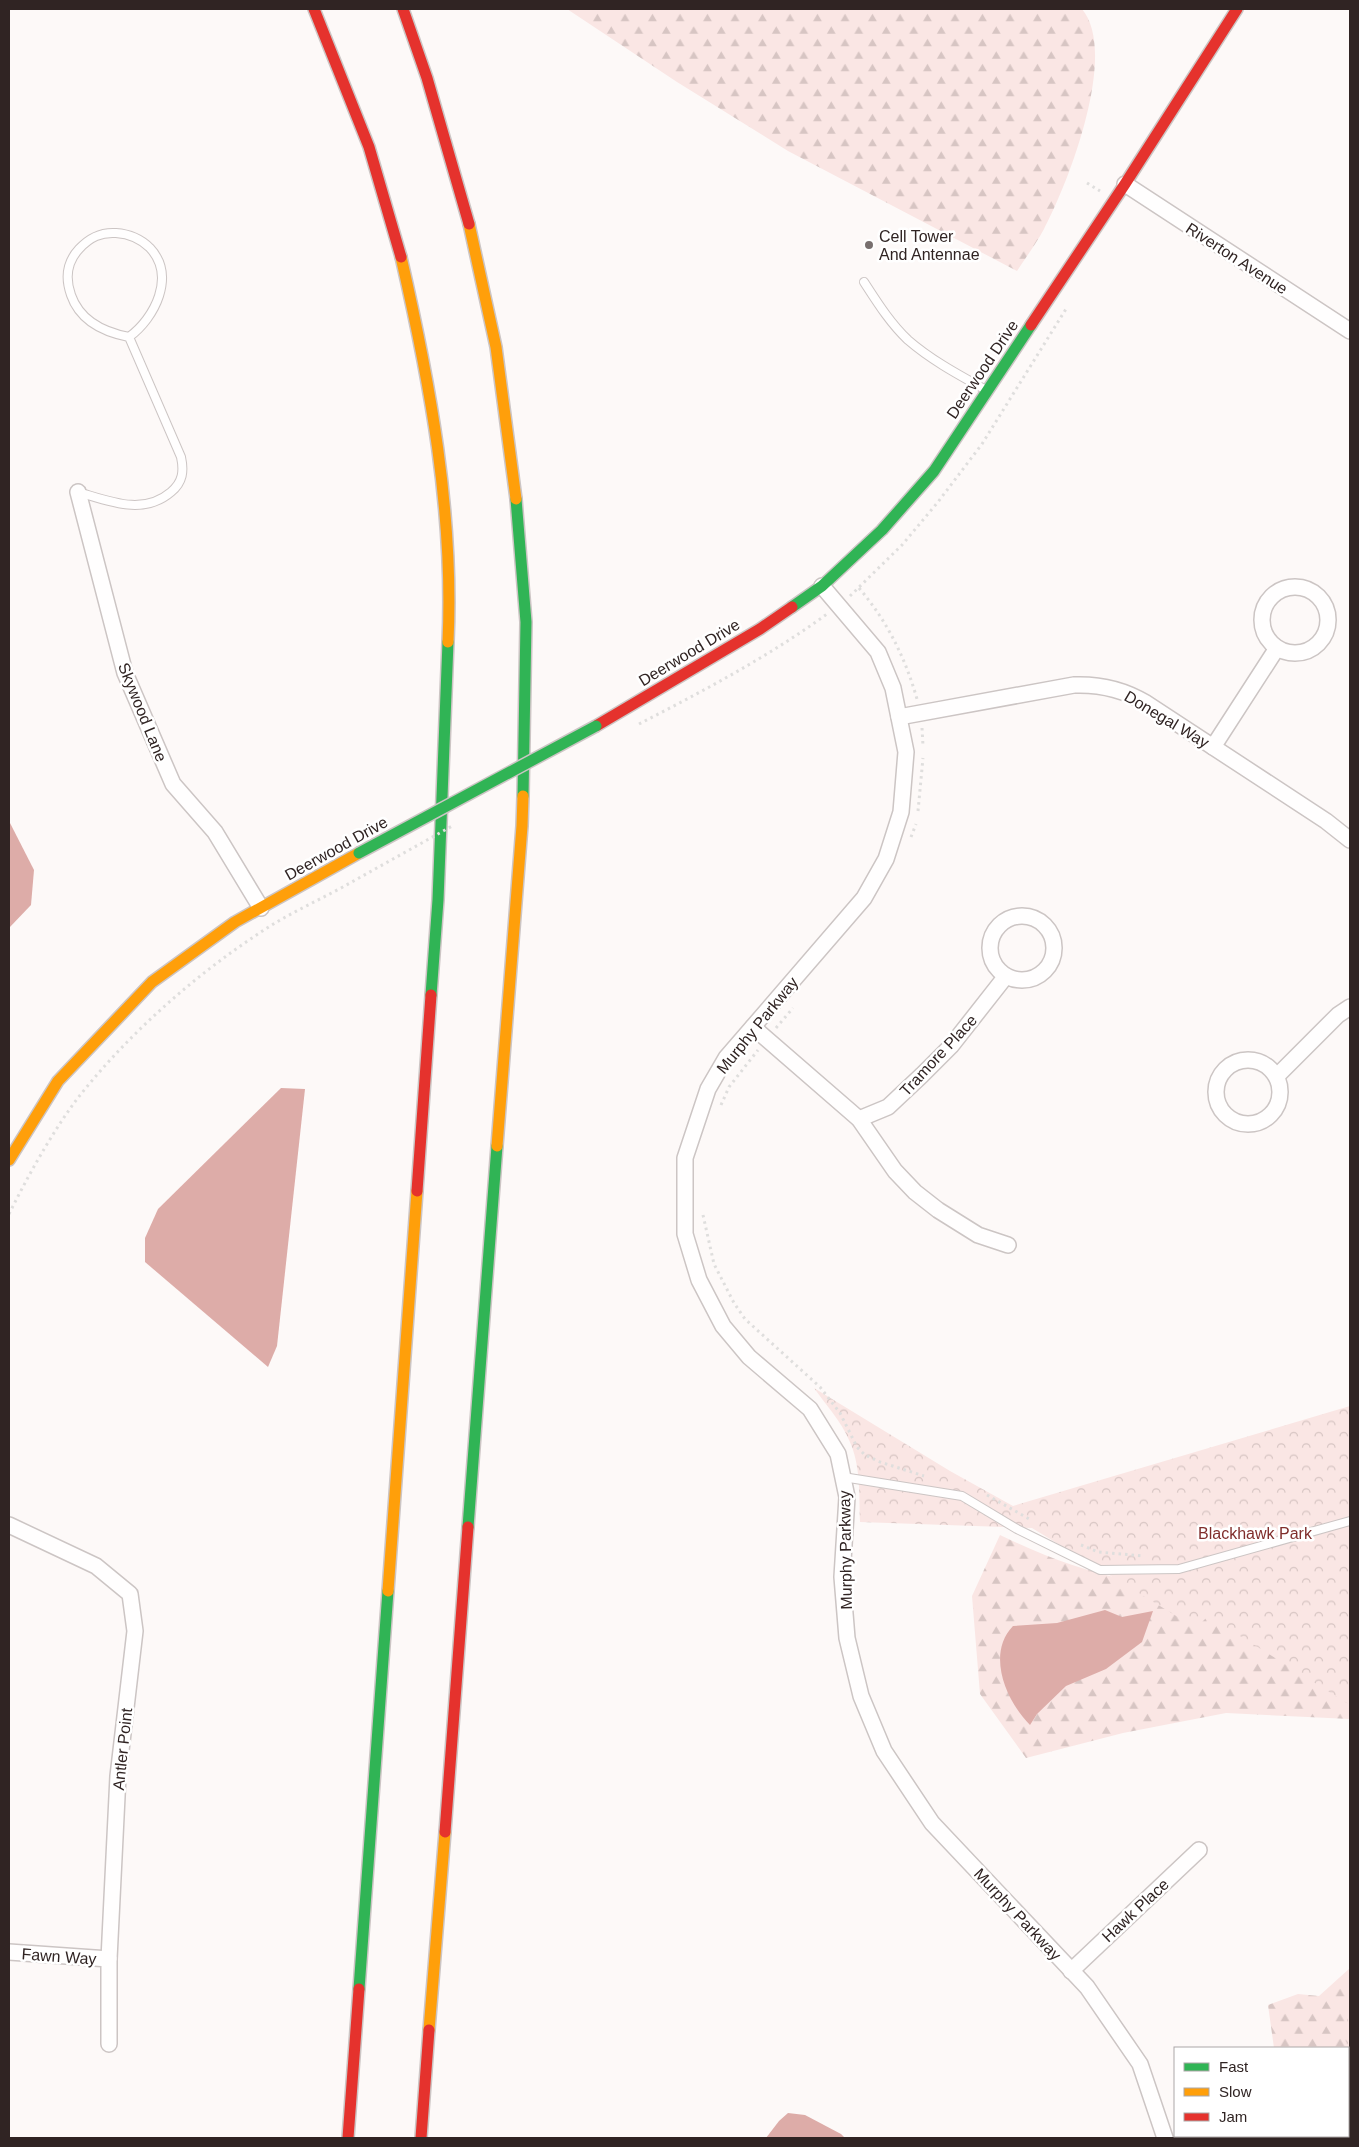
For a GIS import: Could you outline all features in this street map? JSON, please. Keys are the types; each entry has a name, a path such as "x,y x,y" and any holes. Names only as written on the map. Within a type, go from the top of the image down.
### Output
{"main road":[{"path":"314,9 369,148 401,258 426,371 442,485 450,600 438,900 348,2138"},
{"path":"402,9 427,78 466,211 496,346 515,484 526,622 522,826 421,2138"},
{"name":"Deerwood Drive","path":"9,1160 58,1081 152,982 235,922 596,726 760,629 822,586 882,530 934,471 1237,9"}],"street":[{"name":"Riverton Avenue","path":"1124,184 1348,324"},
{"name":"Skywood Lane","path":"78,492 125,673 173,784 215,832 261,908"},
{"name":"Murphy Parkway","path":"822,586 878,652 893,688 906,752 901,812 886,859 864,898 726,1058 708,1089 685,1158 685,1234 699,1280 723,1326 749,1357 810,1409 838,1454 847,1497 842,1577 848,1638 861,1696 884,1751 932,1823 1087,1987 1140,2064 1165,2138"},
{"path":"1298,587 1316,594 1322,602 1328,620 1321,639 1306,651 1296,653 1277,648 1264,634 1262,624 1265,605 1279,591 1288,588 1298,587"},
{"path":"1213,747 1277,648"},
{"name":"Donegal Way","path":"899,717 1069,686 1096,685 1116,689 1137,698 1213,747 1326,821 1350,840"},
{"path":"1022,916 1033,918 1042,923 1049,931 1054,949 1049,967 1042,974 1024,981 1006,976 998,970 992,961 990,950 995,930 1003,922 1022,916"},
{"name":"Tramore Place","path":"859,1119 888,1107 922,1075 950,1046 1006,976"},
{"path":"1277,1076 1338,1015 1350,1007"},
{"path":"753,1027 859,1119 895,1171 915,1192 938,1210 978,1235 1008,1245"},
{"path":"1243,1059 1263,1062 1277,1076 1281,1086 1281,1096 1272,1115 1263,1121 1243,1124 1229,1117 1219,1106 1216,1086 1226,1068 1234,1062 1243,1059"},
{"name":"Antler Point","path":"9,1525 96,1566 130,1594 135,1631 118,1776 109,1959 109,2044"},
{"name":"Hawk Place","path":"1071,1971 1199,1850"},
{"name":"Fawn Way","path":"9,1952 109,1959"}],"lane":[{"path":"78,492 114,502 138,506 162,499 176,488 183,473 181,457 129,337 94,325 87,320 78,311 68,288 67,273 72,258 84,244 100,234 118,233 138,238 152,251 161,267 161,288 155,305 141,326 129,337"},
{"path":"864,282 882,310 909,341 938,362 987,391"},
{"path":"843,1477 962,1496 1016,1529 1100,1570 1179,1569 1350,1521"}],"path":[{"path":"9,1214 30,1171 74,1103 125,1045 190,984 258,933 341,888"}],"green space":[{"path":"567,9 1082,9 1092,29 1095,56 1093,86 1086,119 1065,182 1044,229 1017,271 788,151 677,82"},
{"name":"Blackhawk Park","path":"814,1388 950,1471 1013,1506 1350,1406 1350,1705 1208,1616 1196,1628 1032,1528 860,1522 859,1480 853,1450 842,1426"},
{"path":"1000,1535 1032,1550 1065,1562 1098,1573 1132,1581 1350,1540 1350,1719 1226,1713 1123,1733 1026,1758 980,1694 972,1596"},
{"path":"1350,1968 1350,2138 1286,2138 1349,2137 1349,2047 1274,2047 1268,2005 1298,1994 1319,1996"},
{"path":"1350,1989 1350,2138 1336,2138 1349,2137 1349,2047 1345,2047"}],"shaded area":[{"path":"9,821 34,870 31,905 9,928"},
{"path":"281,1088 305,1089 277,1346 268,1367 145,1262 145,1238 158,1209"},
{"path":"1105,1610 1122,1617 1153,1611 1142,1642 1106,1669 1066,1686 1037,1714 1030,1725 1013,1703 1002,1677 1000,1663 1005,1637 1013,1626 1057,1623"},
{"path":"788,2113 805,2115 845,2138 766,2138"}],"traffic: fast":[{"path":"792,607 822,586 882,530 934,471 1031,325"},
{"path":"516,499 526,622 523,796"},
{"path":"431,995 438,900 448,642"},
{"path":"359,853 596,726"},
{"path":"468,1527 497,1146"},
{"path":"359,1989 388,1591"}],"traffic: slow":[{"path":"469,224 496,347 516,499"},
{"path":"401,257 412,304 438,448 447,545 449,593 448,642"},
{"path":"497,1146 523,796"},
{"path":"9,1160 58,1081 152,982 235,922 359,853"},
{"path":"388,1591 417,1191"},
{"path":"429,2030 445,1832"}],"traffic: jam":[{"path":"314,9 369,147 401,257"},
{"path":"403,9 427,78 469,224"},
{"path":"1031,325 1125,184 1237,9"},
{"path":"596,726 760,629 792,607"},
{"path":"417,1191 431,995"},
{"path":"445,1832 468,1527"},
{"path":"348,2138 359,1989"},
{"path":"421,2138 429,2030"}],"place":[{"name":"Cell Tower And Antennae","path":"869,245"}]}
